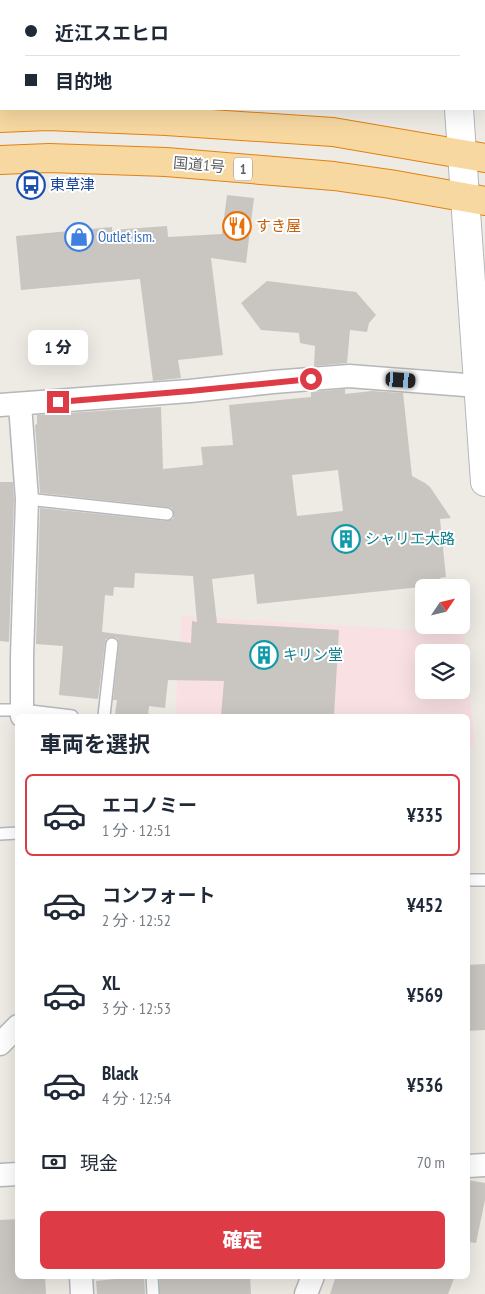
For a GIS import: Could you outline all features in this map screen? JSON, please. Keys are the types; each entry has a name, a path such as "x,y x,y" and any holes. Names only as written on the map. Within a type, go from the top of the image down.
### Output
{"highway":[{"path":"0,118 48,116 166,120 333,132 473,156"},
{"name":"国道1号","path":"0,160 49,158 166,162 334,176 475,199"}],"street":[{"path":"459,110 473,156 478,386 485,482"},
{"path":"15,712 27,500 10,405 349,376 478,386"},
{"path":"0,1044 15,1029"},
{"path":"470,1166 485,1165"},
{"path":"0,1175 15,1174"},
{"path":"81,1279 82,1294"},
{"path":"306,1294 312,1279"}],"lane":[{"path":"27,500 167,514"},
{"path":"104,714 112,644"},
{"path":"15,712 44,714"},
{"path":"0,834 15,833"},
{"path":"470,880 485,880"},
{"path":"152,1279 153,1294"}],"shaded area":[{"path":"182,616 415,630 415,634 464,634 465,644 415,644 415,699 470,699 470,695 475,747 470,747 470,714 175,714"}],"building":[{"path":"227,195 254,198 246,263 211,258 223,355 178,360 181,378 153,381 140,279 21,290 16,236 112,227 112,230 167,226 168,237 222,234"},
{"path":"267,281 356,292 376,315 369,323 367,332 350,330 347,363 314,366 315,346 300,343 299,333 261,330 241,303"},
{"path":"345,389 345,394 372,391 403,393 412,476 430,487 451,518 440,519 446,577 440,579 415,579 415,588 257,604 254,574 212,579 217,623 339,630 334,714 221,714 224,681 168,680 165,708 149,706 148,714 115,714 117,700 113,700 119,644 117,638 112,637 106,639 105,643 98,699 59,695 63,646 36,644 40,508 166,521 173,519 174,514 172,508 168,507 40,493 35,425 37,424 37,415 161,407 163,469 203,465 201,447 233,445 229,405 311,397 311,392","holes":["338,470 343,511 297,516 292,475","135,573 193,576 197,622 192,621 191,643 102,632 105,595 113,596 114,587 134,588"]},
{"path":"0,482 13,482 14,499 9,642 0,641"},
{"path":"485,964 485,1030 470,1031 470,965"},
{"path":"470,1180 485,1183 485,1200 476,1243 470,1242"},
{"path":"15,1219 15,1279 45,1279 46,1294 0,1294 0,1220"},
{"path":"144,1279 145,1294 97,1294 96,1281"},
{"path":"160,1279 250,1279 251,1294 160,1294"},
{"path":"335,1279 454,1279 448,1294 330,1294"}],"waterway":[{"path":"159,1279 160,1294"}],"place":[{"name":"東草津","path":"31,185"},
{"name":"すき屋","path":"237,226"},
{"name":"Outlet ism.","path":"79,237"},
{"name":"シャリエ大路","path":"346,539"},
{"name":"キリン堂","path":"264,655"}],"route":[{"path":"58,402 311,379"}]}
